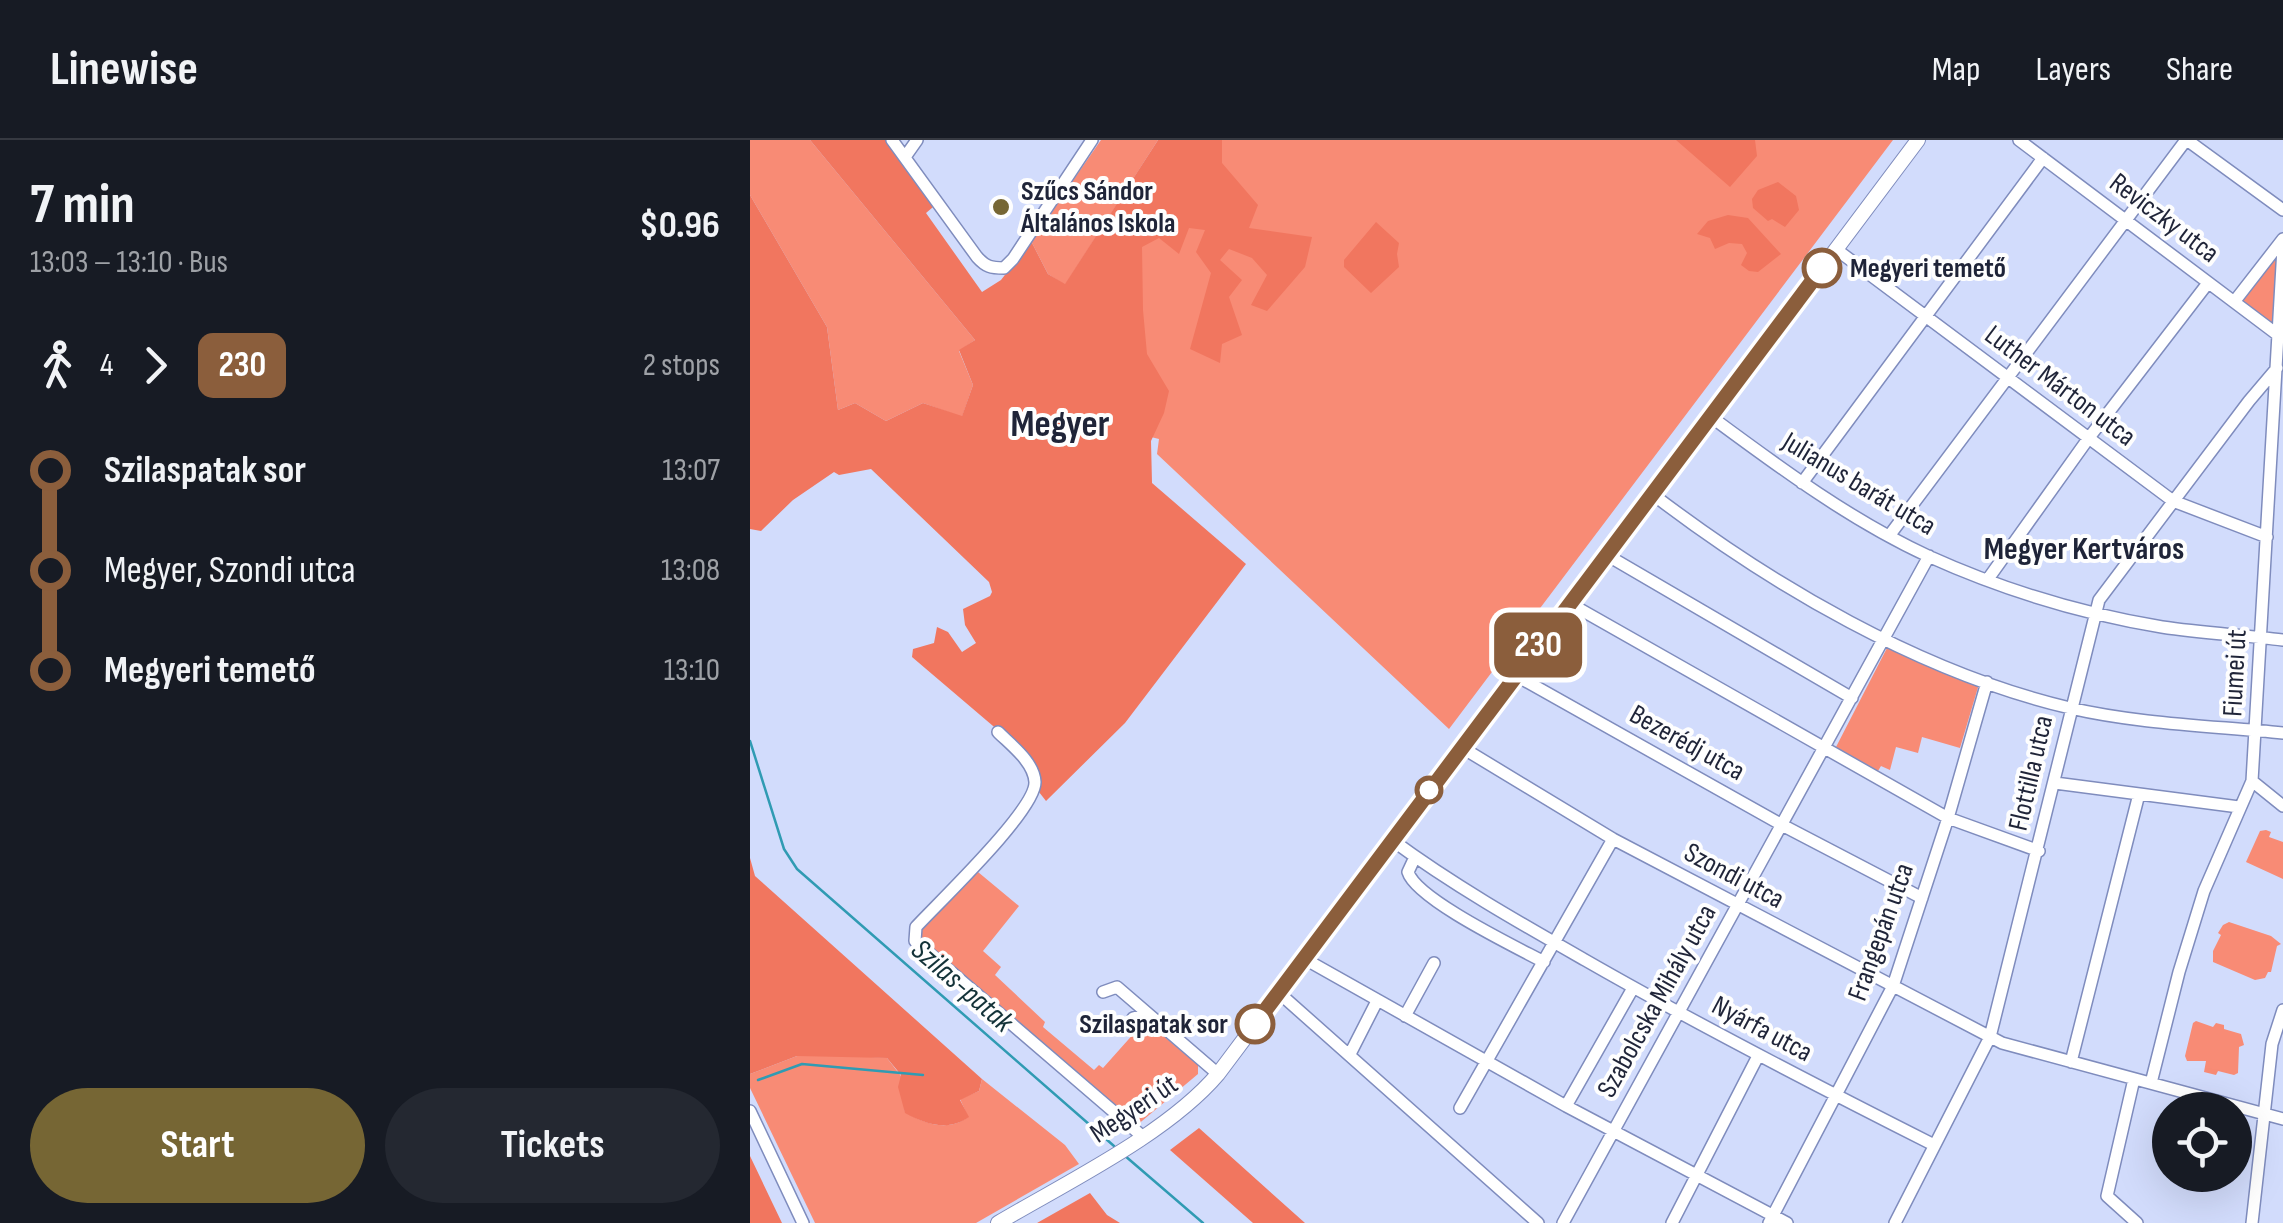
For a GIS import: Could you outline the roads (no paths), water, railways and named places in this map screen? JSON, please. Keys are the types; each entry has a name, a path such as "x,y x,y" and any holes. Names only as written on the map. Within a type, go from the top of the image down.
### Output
{"main road":[{"name":"Megyeri út","path":"998,1223 1138,1138 1188,1104 1218,1074 1918,140"}],"street":[{"path":"892,140 984,266 1004,268 1092,140"},
{"path":"905,157 917,140"},
{"name":"Reviczky utca","path":"2018,140 2278,335"},
{"path":"1889,536 2187,140 2283,210"},
{"path":"1802,483 2044,158"},
{"path":"2234,302 2283,239"},
{"name":"Fiumei út","path":"2151,1083 2188,941 2212,868 2252,781 2283,248"},
{"name":"Luther Márton utca","path":"1836,250 2172,501 2267,537"},
{"path":"1988,579 2208,282"},
{"name":"Flottilla utca","path":"1895,1223 1990,1037 2100,598 2277,368"},
{"name":"Julianus barát utca","path":"1710,416 1802,483 1929,556 2094,613 2161,627 2283,640"},
{"path":"1651,493 1755,569 1884,639 1987,682 2072,708 2283,734"},
{"path":"1605,554 1852,698"},
{"path":"1884,639 1929,556"},
{"path":"1569,603 1948,818 2039,851"},
{"name":"Szabolcska Mihály utca","path":"1563,1223 1884,639"},
{"name":"Bezerédj utca","path":"1515,675 1782,826 1922,898"},
{"name":"Frangepán utca","path":"1771,1219 1893,986 1987,682"},
{"path":"998,732 1030,768 1035,782 1032,798 916,926 914,939 1138,1138"},
{"name":"Szondi utca","path":"1461,747 1613,839 1990,1037 2283,1119"},
{"path":"2252,781 2283,806"},
{"path":"2055,783 2239,806"},
{"path":"2071,1062 2140,794"},
{"path":"1460,1108 1613,839"},
{"name":"Nyárfa utca","path":"1392,840 1633,988 1934,1145"},
{"path":"1415,857 1408,872 1411,882 1438,903 1544,962"},
{"path":"1303,958 1771,1219 1787,1223"},
{"path":"1405,1016 1434,963"},
{"path":"1103,992 1117,987 1218,1074"},
{"path":"1566,1106 1633,988"},
{"path":"1278,992 1538,1223"},
{"path":"1350,1054 1377,1001"},
{"path":"2252,1223 2272,1044 2283,1010"},
{"path":"1133,1018 1148,1014"},
{"path":"1672,1223 1758,1056"},
{"path":"2134,1078 2107,1196 2136,1223"},
{"path":"750,1112 803,1223"}],"waterway":[{"name":"Szilas-patak","path":"750,741 784,849 797,869 1114,1146"},
{"path":"758,1080 802,1064 923,1075"},
{"name":"Szilas-patak","path":"1124,1155 1203,1223"}],"place":[{"name":"Szűcs Sándor Általános Iskola","path":"1001,207"},
{"name":"Megyeri temető","path":"1822,268"},
{"name":"Szilaspatak sor","path":"1255,1024"}],"district":[{"name":"Megyer","path":"1060,424"},
{"name":"Megyer Kertváros","path":"2084,549"}]}
